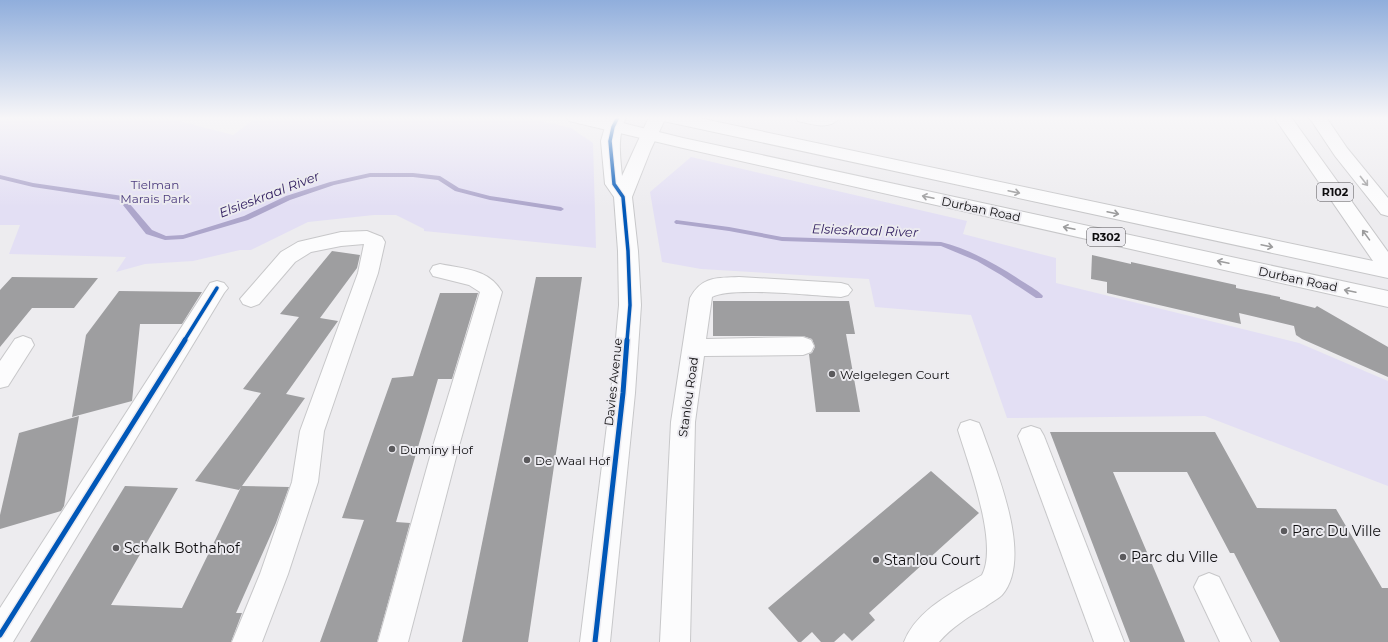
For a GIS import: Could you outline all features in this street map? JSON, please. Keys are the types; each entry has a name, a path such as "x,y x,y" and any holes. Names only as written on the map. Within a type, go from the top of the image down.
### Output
{"main road":[{"name":"Davies Avenue","path":"611,147 614,184 623,197"},
{"name":"Davies Avenue","path":"595,642 628,336 629,282 623,197 644,147"},
{"name":"Durban Road","path":"703,147 1388,299"},
{"name":"Durban Road","path":"804,147 1388,271"},
{"name":"R102","path":"1303,147 1388,267"},
{"name":"R102","path":"1337,147 1388,210"},
{"path":"247,642 274,574 305,482 306,465 312,431 368,273 375,242 366,237 340,239 305,247 288,257 251,299"},
{"path":"394,642 446,446 491,292 490,287 482,281 440,271"},
{"name":"Stanlou Road","path":"675,642 683,422 700,298 708,288 714,286 739,284 841,290"},
{"path":"0,635 217,288"},
{"path":"0,379 23,345"},
{"path":"694,348 803,346"},
{"path":"919,642 940,619 992,585 997,579 1002,546 1000,529 970,430"},
{"path":"1031,436 1109,642"},
{"path":"1209,587 1236,642"}],"green space":[{"name":"Tielman Marais Park","path":"0,147 593,147 596,248 424,231 424,229 396,215 374,215 308,222 251,250 240,250 193,261 145,264 116,272 126,257 9,254 20,225 0,225"},
{"path":"691,157 967,221 963,234 1056,258 1056,283 1299,343 1388,381 1388,486 1205,416 1007,418 971,315 875,307 869,279 701,269 662,262 650,192"}],"building":[{"name":"Schalk Bothahof","path":"332,251 360,255 357,268 320,318 338,321 286,394 305,398 242,486 289,487 276,523 236,613 242,613 231,642 30,642 125,486 178,488 111,605 182,608 241,487 239,490 195,481 261,393 243,389 299,317 280,314"},
{"path":"1092,255 1236,285 1236,288 1280,297 1280,299 1315,308 1317,306 1388,347 1388,377 1302,339 1296,335 1294,326 1239,313 1241,324 1107,293 1107,282 1091,279"},
{"path":"12,277 98,278 74,308 32,308 0,347 0,290"},
{"name":"De Waal Hof","path":"536,277 582,277 528,642 462,642"},
{"path":"119,291 202,292 182,324 140,324 132,401 72,417 86,335"},
{"name":"Duminy Hof","path":"440,293 478,293 452,379 438,379 396,522 410,523 377,642 320,642 364,520 342,518 392,378 413,376"},
{"name":"Welgelegen Court","path":"713,301 849,301 855,334 846,334 860,412 816,412 809,354 812,353 815,347 812,339 803,336 713,336"},
{"path":"79,416 64,506 61,511 0,529 0,515 19,433"},
{"path":"1050,432 1215,432 1257,508 1336,509 1382,588 1388,588 1388,642 1280,642 1234,553 1230,553 1187,472 1113,472 1185,642 1130,642"},
{"name":"Stanlou Court","path":"931,471 979,513 869,613 875,620 852,641 844,633 834,642 821,642 812,632 801,642 798,642 768,608"}],"waterway":[{"name":"Elsieskraal River","path":"0,177 33,185 121,198 149,232 165,238 183,237 246,218 288,198 332,183 370,175 413,175 440,178 457,190 490,198 561,209"},
{"name":"Elsieskraal River","path":"678,222 729,229 782,239 941,244 979,259 1004,273 1039,296"}],"cycle path":[{"path":"595,642 623,393 630,305 628,251 623,197 614,184 611,147"},
{"path":"0,635 217,288"}],"place":[{"name":"Welgelegen Court","path":"832,374"},
{"name":"Duminy Hof","path":"392,449"},
{"name":"De Waal Hof","path":"527,460"},
{"name":"Parc Du Ville","path":"1284,531"},
{"name":"Schalk Bothahof","path":"116,548"},
{"name":"Parc du Ville","path":"1123,557"},
{"name":"Stanlou Court","path":"876,560"}]}
